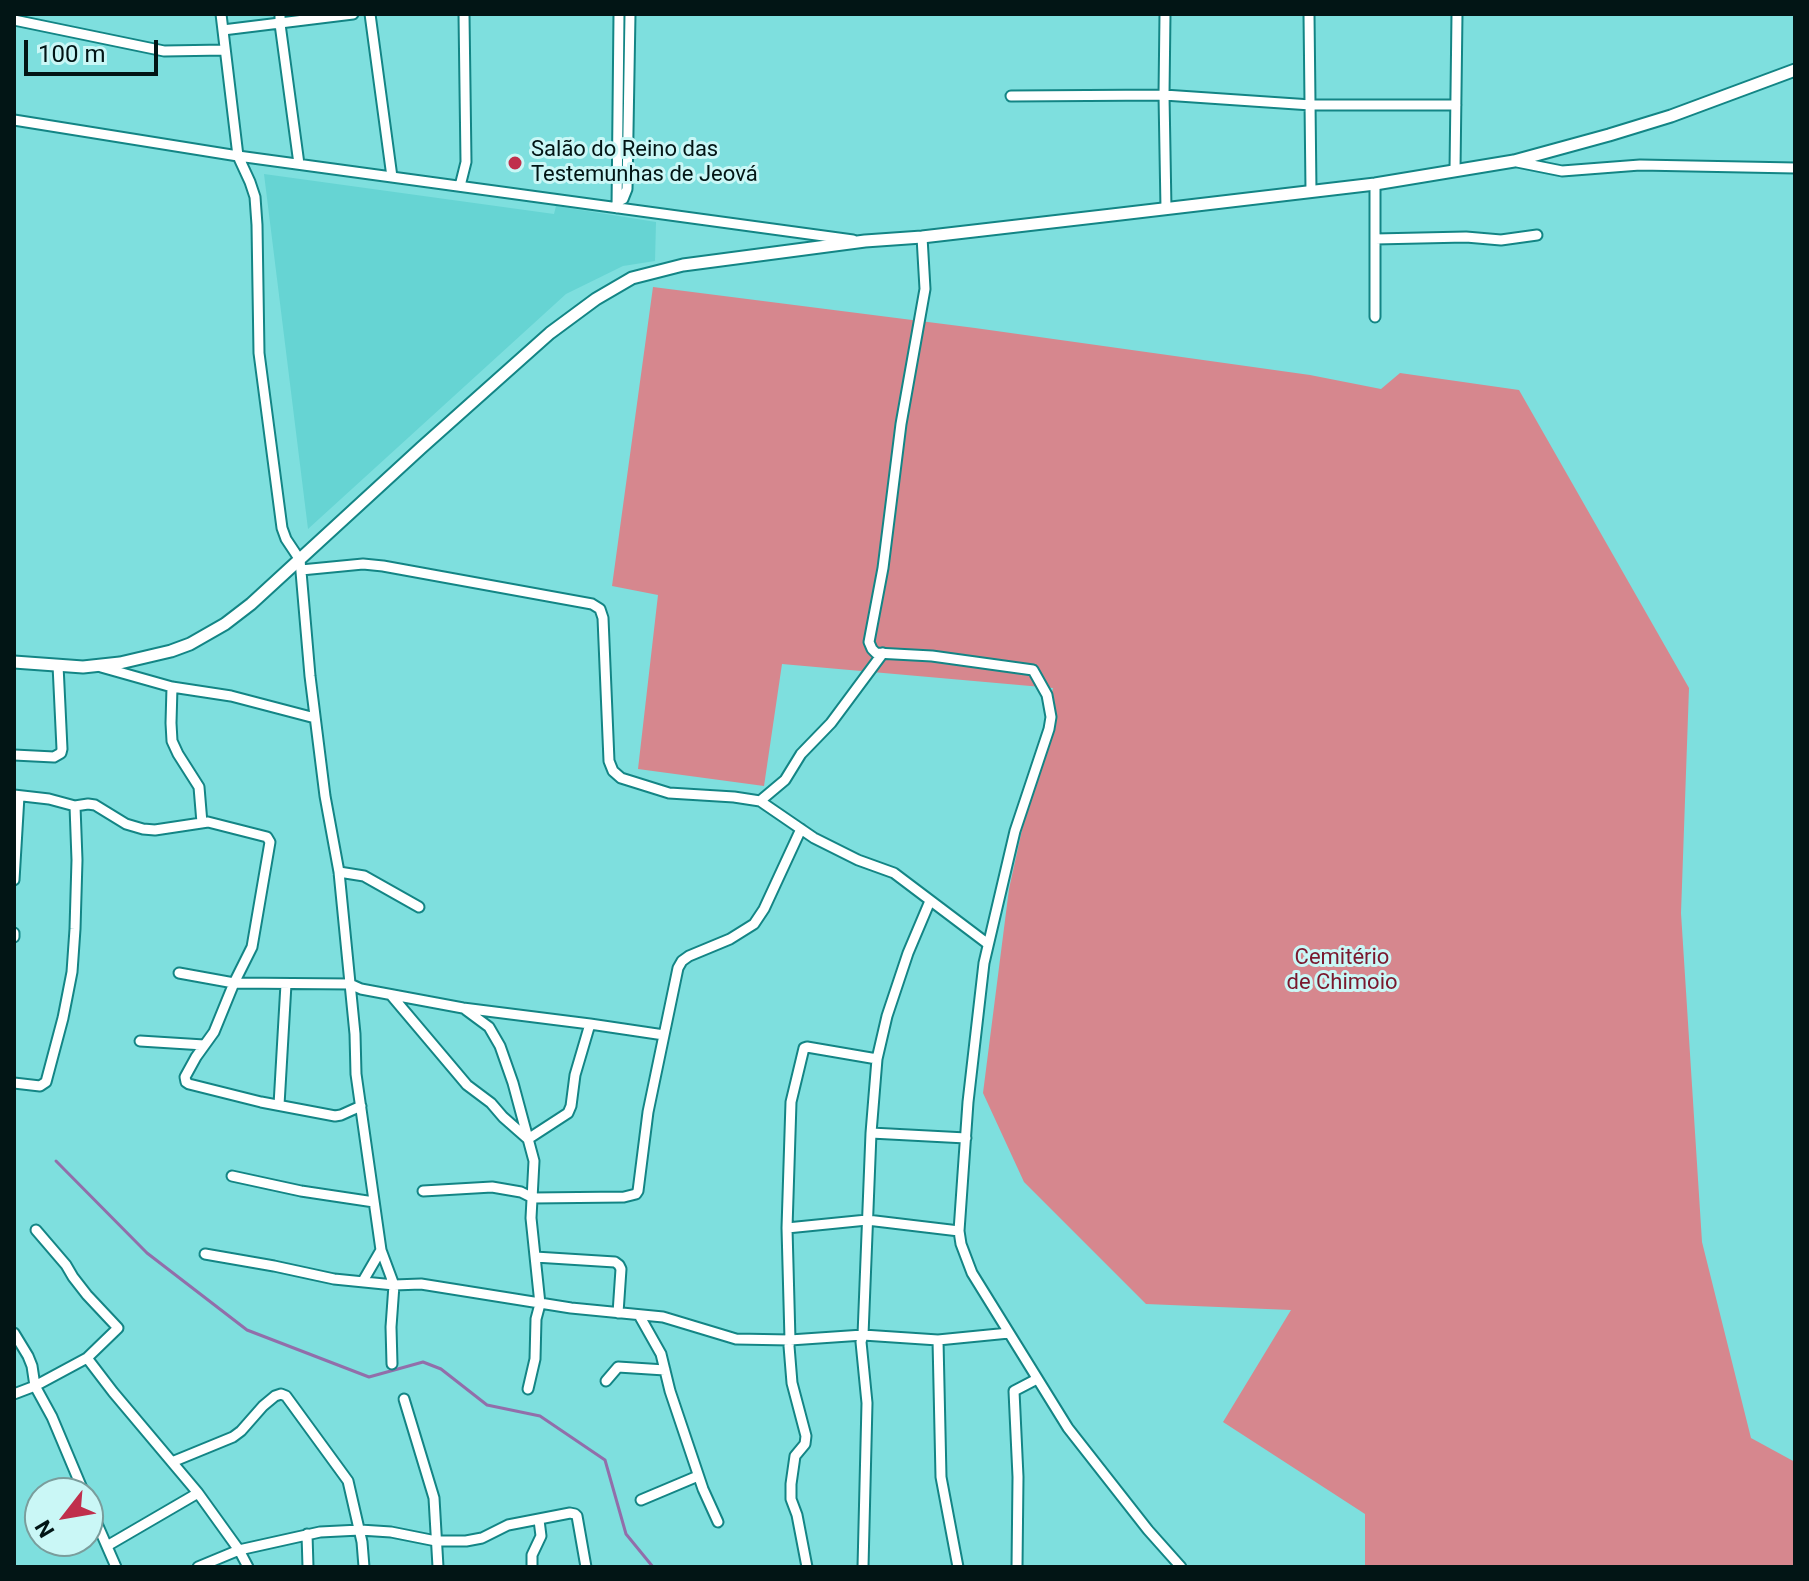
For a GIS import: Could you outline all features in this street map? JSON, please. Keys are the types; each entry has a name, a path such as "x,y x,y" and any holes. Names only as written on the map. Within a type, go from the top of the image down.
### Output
{"street":[{"path":"221,14 238,156 255,197 259,353 282,528 300,565 315,718 339,872 356,1074 381,1250 394,1285 392,1364"},
{"path":"223,30 280,19 353,14"},
{"path":"370,14 392,177"},
{"path":"460,186 466,162 464,14"},
{"path":"617,205 619,14"},
{"path":"617,205 627,189 630,14"},
{"path":"1165,14 1166,209"},
{"path":"1309,14 1311,191"},
{"path":"1455,170 1457,14"},
{"path":"280,19 299,164"},
{"path":"14,20 164,51 225,50"},
{"path":"99,667 149,657 190,644 243,611 300,565 421,448 550,333 611,289 632,278 683,265 865,241 1375,184 1514,161 1671,116 1795,68"},
{"path":"1011,96 1164,95 1311,105 1456,105"},
{"path":"14,120 238,156 865,241"},
{"path":"1514,161 1562,171 1640,165 1795,168"},
{"path":"1375,184 1375,317"},
{"path":"1375,239 1466,237 1501,240 1537,235"},
{"path":"922,237 925,289 901,424 883,568 869,642 876,653 932,656 1033,670 1047,695 1051,717 1015,831 984,963 966,1138 959,1231 961,1244 972,1273 1075,1440 1181,1567"},
{"path":"300,565 383,566 592,604 600,609 603,618 609,761 613,771 621,778 669,793 760,801 844,853 894,873 988,944"},
{"path":"760,801 785,780 801,754 831,723 883,653"},
{"path":"14,662 99,667 172,687 231,696 315,718"},
{"path":"14,755 54,757 61,753 58,665"},
{"path":"172,687 172,741 199,787 202,823"},
{"path":"14,880 17,795 75,806 95,805 126,824 143,829 214,823 267,837 270,842 252,947 214,1032 185,1077 186,1082 335,1116 361,1106"},
{"path":"14,1083 40,1086 46,1082 63,1018 72,972 75,929 75,806"},
{"path":"423,1191 492,1187 521,1192 533,1198 624,1197 636,1194 648,1112 678,968 689,956 740,934 754,924 801,829"},
{"path":"339,872 364,876 419,907"},
{"path":"863,1567 867,1403 861,1342 877,1059 891,1003 930,901"},
{"path":"179,973 234,983 350,984 361,989 463,1008 664,1035"},
{"path":"279,1105 286,984"},
{"path":"391,995 467,1085 491,1103 528,1139"},
{"path":"463,1008 483,1021 495,1035 513,1083 534,1161 531,1218 540,1304 536,1319 535,1359 528,1389"},
{"path":"528,1139 568,1113 590,1024"},
{"path":"140,1041 204,1045"},
{"path":"807,1567 791,1499 795,1456 805,1444 806,1436 792,1383 789,1346 787,1228 791,1102 802,1051 807,1047 877,1059"},
{"path":"871,1133 966,1138"},
{"path":"232,1176 374,1202"},
{"path":"787,1228 867,1220 959,1231"},
{"path":"14,1394 87,1358 118,1328 87,1295 36,1230"},
{"path":"363,1281 381,1250"},
{"path":"205,1254 327,1278 394,1285 421,1284 540,1304 676,1320 736,1339 790,1340 863,1335 938,1340 1009,1333"},
{"path":"535,1257 615,1262 621,1269 618,1313"},
{"path":"639,1315 661,1354 698,1476 718,1522"},
{"path":"14,1333 28,1356 35,1386 77,1477"},
{"path":"938,1340 941,1477 958,1567"},
{"path":"87,1358 198,1493 248,1567"},
{"path":"606,1381 618,1367 665,1370"},
{"path":"1017,1567 1018,1477 1014,1391 1037,1379"},
{"path":"172,1462 233,1437 275,1396 286,1396 348,1481 360,1530 364,1567"},
{"path":"404,1399 434,1498 438,1567"},
{"path":"641,1500 698,1476"},
{"path":"107,1546 198,1493"},
{"path":"198,1567 239,1550 307,1534 360,1530 402,1533 436,1541 466,1541 482,1538 508,1525 570,1513 577,1516 586,1567"},
{"path":"532,1567 532,1555 541,1536 539,1520"},
{"path":"307,1534 308,1567"},
{"path":"104,1539 116,1567"}],"shaded area":[{"path":"264,174 554,214 556,206 656,222 655,261 623,266 566,294 308,529"}],"green space":[{"name":"Cemitério de Chimoio","path":"653,287 975,328 1310,375 1381,389 1400,373 1519,390 1689,688 1681,913 1702,1242 1751,1438 1795,1462 1795,1567 1365,1567 1365,1514 1223,1422 1291,1310 1146,1304 1024,1182 983,1093 1009,889 1053,688 782,664 764,786 638,769 658,595 612,586"}],"waterway":[{"path":"56,1161 147,1253 247,1330 369,1377 423,1362 441,1369 487,1405 540,1416 605,1460 626,1534 653,1567"}],"place":[{"name":"Salão do Reino das Testemunhas de Jeová","path":"515,163"}]}
